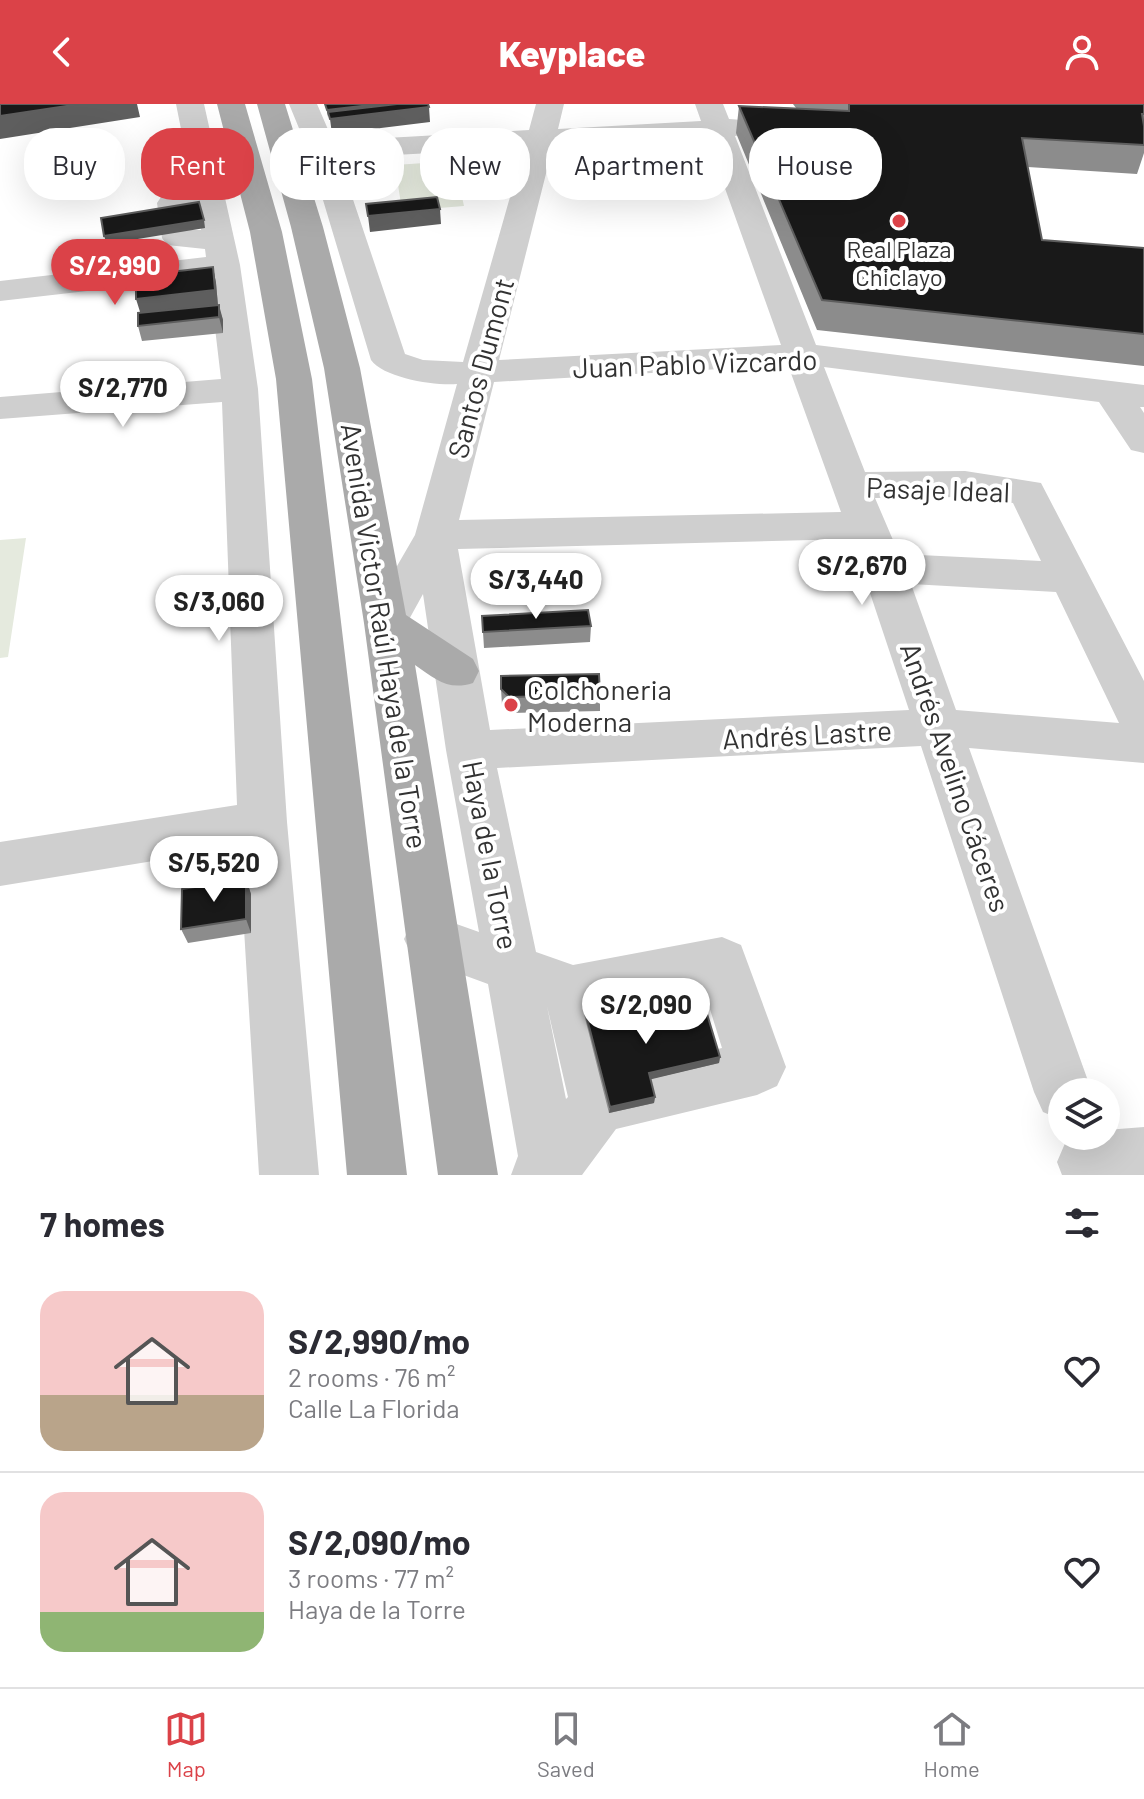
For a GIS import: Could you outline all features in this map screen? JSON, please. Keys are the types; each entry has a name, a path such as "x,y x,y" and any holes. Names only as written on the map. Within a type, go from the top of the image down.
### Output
{"main road":[{"name":"Avenida Victor Raúl Haya de la Torre","path":"231,104 266,232 294,379 377,1175"},
{"name":"Avenida Victor Raúl Haya de la Torre","path":"297,122 386,623 468,1175"},
{"path":"386,623 457,671"}],"street":[{"path":"190,104 222,253 240,389 262,822 289,1175"},
{"name":"Santos Dumont","path":"522,104 525,128"},
{"name":"Santos Dumont","path":"530,134 550,104"},
{"path":"297,122 420,131"},
{"name":"Juan Pablo Vizcardo","path":"297,122 389,360 418,370 464,373 801,354 1127,394"},
{"path":"530,139 733,123"},
{"name":"Andrés Avelino Cáceres","path":"733,123 801,354 884,568 1058,1078"},
{"name":"Santos Dumont","path":"386,623 435,535 464,373 511,200"},
{"path":"0,291 222,253"},
{"path":"0,408 240,389"},
{"path":"1127,394 1144,441"},
{"name":"Pasaje Ideal","path":"850,485 965,484 1027,492 1071,578"},
{"path":"435,535 865,525"},
{"name":"Haya de la Torre","path":"435,535 470,750 512,966 547,1172"},
{"path":"884,568 1071,578 1144,726"},
{"name":"Andrés Lastre","path":"470,750 940,727 1144,744"},
{"path":"0,864 262,822"},
{"path":"431,939 573,990 643,1035 599,1105 547,1172"},
{"path":"573,990 599,1105"},
{"path":"1086,1158 1144,1157"}],"shaded area":[{"path":"420,163 420,200 463,200 464,206 402,211 404,164"},
{"path":"26,538 8,657 0,658 0,540"}],"building":[{"path":"0,104 80,104 0,116"},
{"path":"325,104 379,104 327,110"},
{"path":"397,104 428,104 429,107 330,119 328,112"},
{"name":"Real Plaza Chiclayo","path":"849,104 1144,104 1144,145 1022,138 1042,240 1144,248 1144,334 822,300 779,200 882,200 882,128 749,129 739,106 849,111"},
{"path":"420,199 438,200 440,209 368,216 366,204"},
{"path":"199,202 204,220 104,236 101,218"},
{"path":"213,267 215,290 136,299 136,276"},
{"path":"219,305 219,317 138,326 138,313"},
{"path":"588,610 591,626 483,632 482,616"},
{"path":"599,674 600,695 509,697 501,689 501,676"},
{"path":"246,879 246,919 181,929 182,889"},
{"path":"629,998 635,1019 704,1004 720,1057 649,1073 655,1097 610,1107 584,1007"}],"place":[{"name":"Real Plaza Chiclayo","path":"899,221"},
{"name":"Colchoneria Moderna","path":"511,705"}]}
